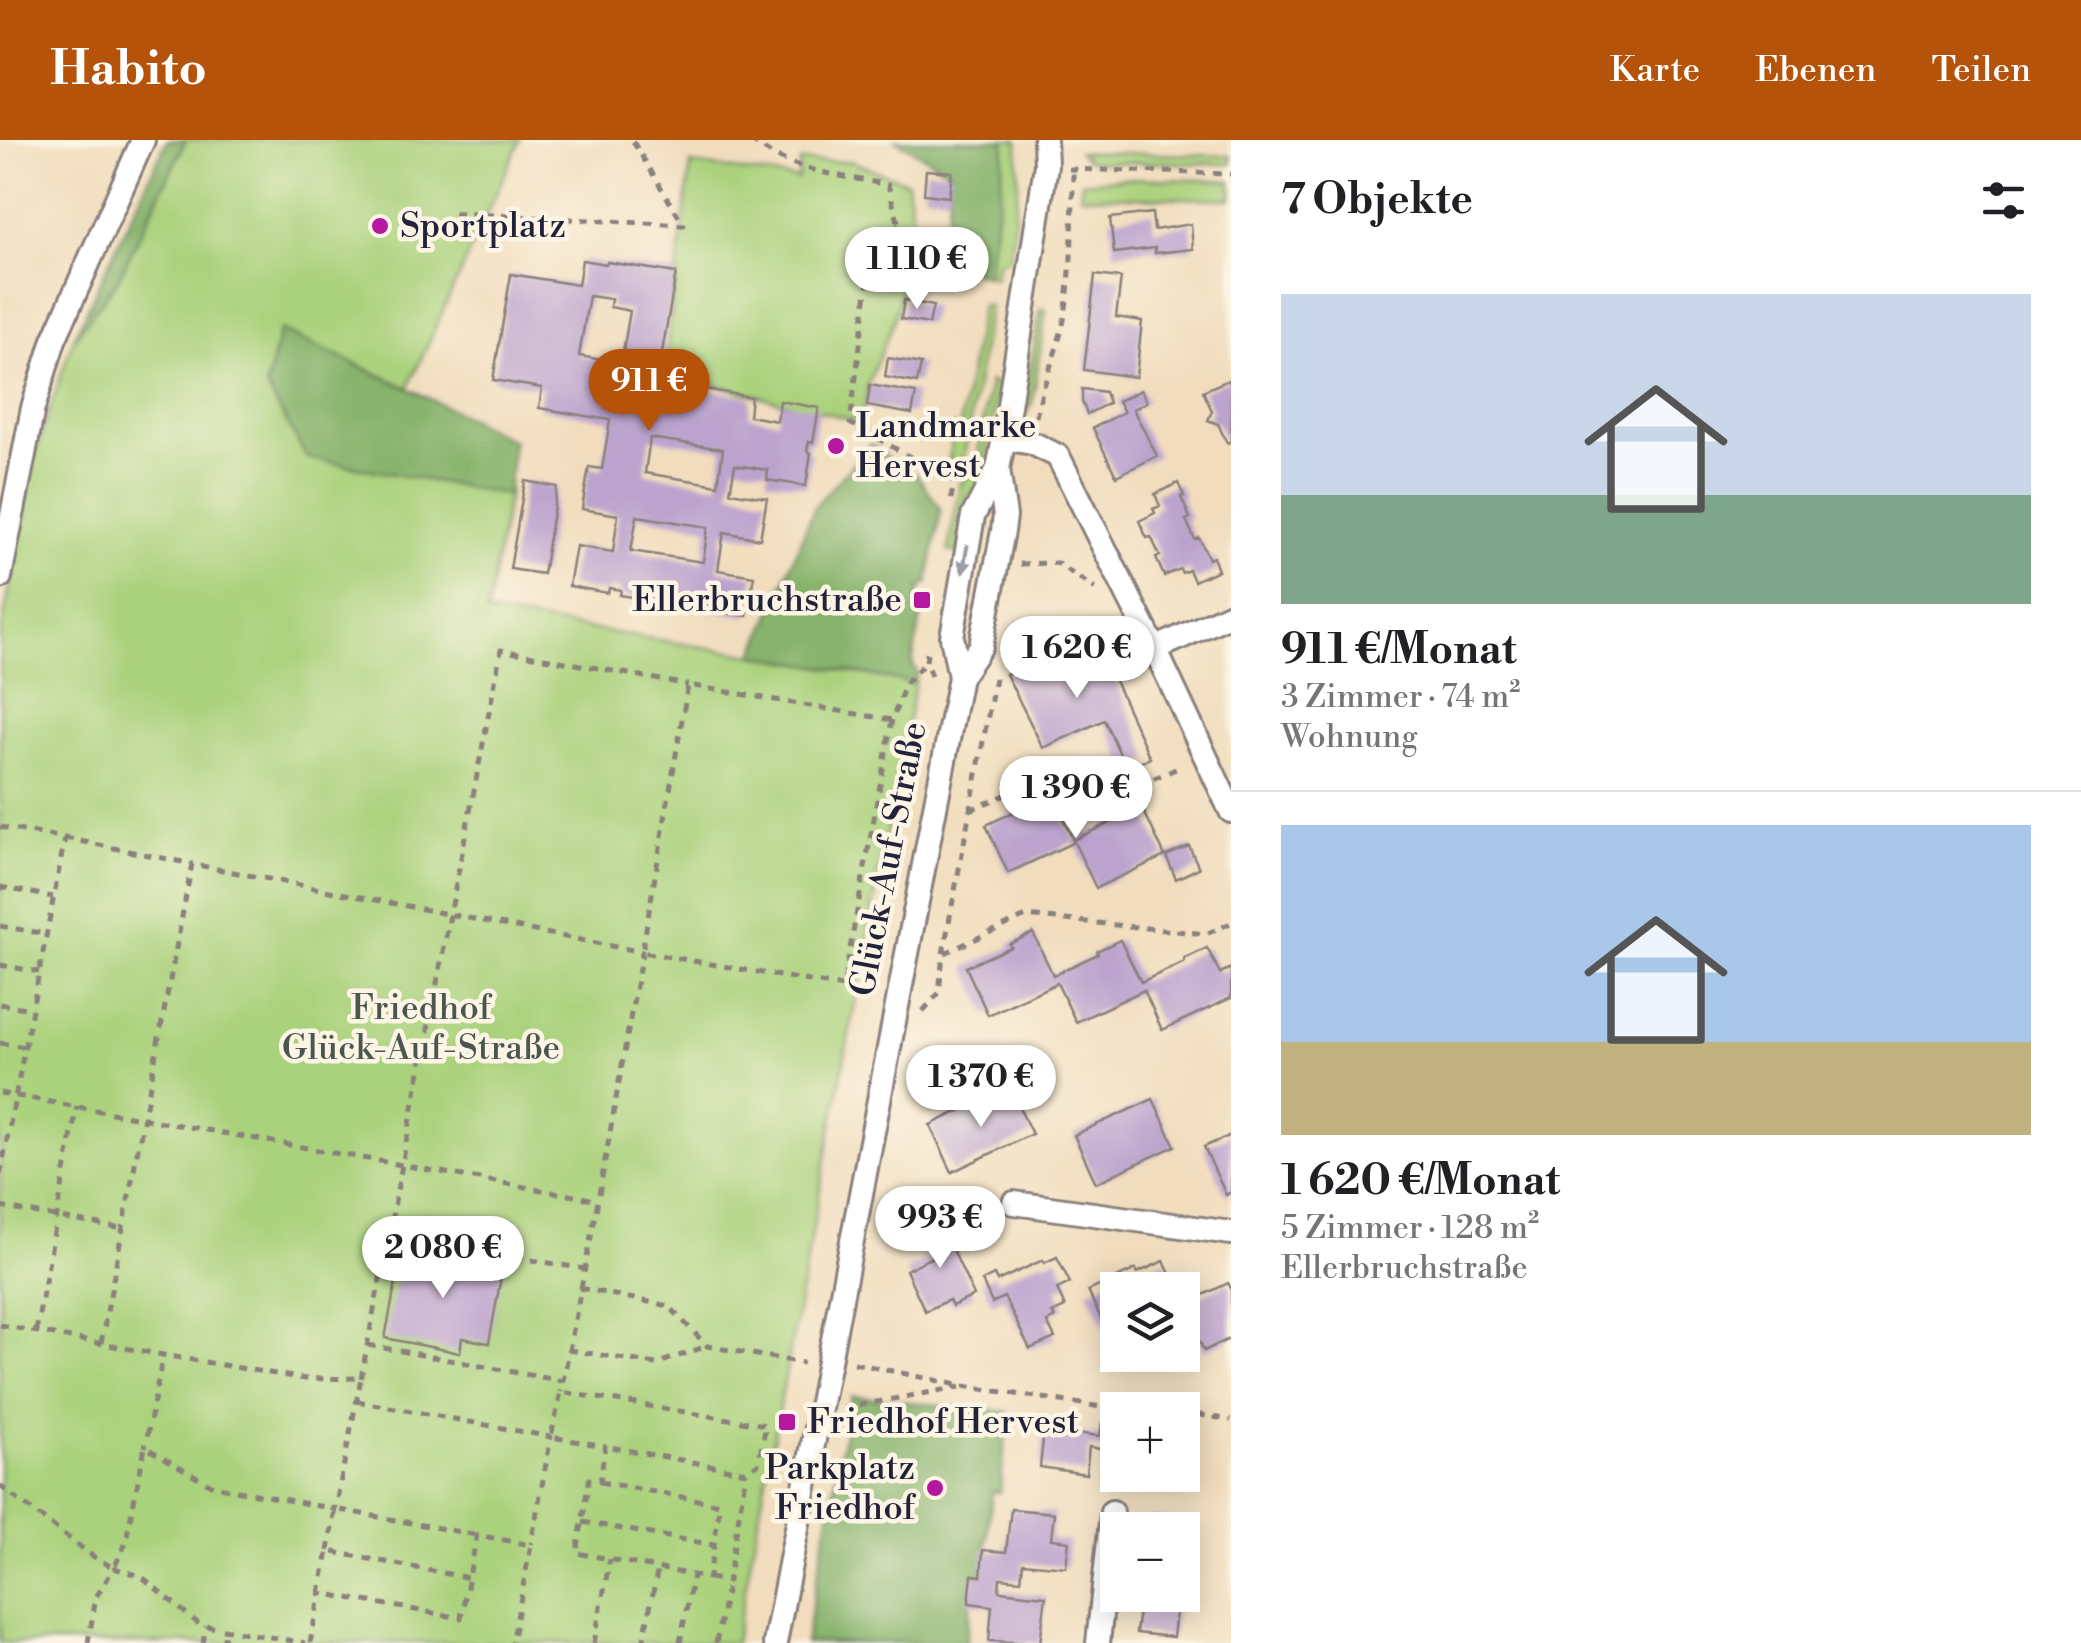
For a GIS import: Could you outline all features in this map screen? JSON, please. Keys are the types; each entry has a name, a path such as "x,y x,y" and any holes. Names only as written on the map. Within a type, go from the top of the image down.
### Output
{"street":[{"path":"0,577 34,408 54,340 143,140"},
{"name":"Glück-Auf-Straße","path":"960,677 952,638 973,516 998,468 1004,438 1046,165 1045,140"},
{"path":"1004,438 1032,443 1058,456 1231,811"},
{"name":"Glück-Auf-Straße","path":"775,1643 960,677 980,646 1006,516 998,468"},
{"path":"1154,649 1231,614"},
{"path":"1014,1203 1231,1233"},
{"path":"1098,1643 1101,1612"}],"path":[{"path":"454,213 684,225 632,140"},
{"path":"751,140 800,168 888,186 898,225 967,278"},
{"path":"1032,443 1041,389 1064,320 1073,170 1231,174"},
{"path":"898,225 871,260 850,423 954,482"},
{"path":"1019,549 1016,564 1057,563 1107,598"},
{"path":"0,1486 94,1557 141,1576 200,1624 261,1639 308,1643 501,650 892,720"},
{"path":"0,827 642,952 843,987 892,720 906,682 926,662"},
{"path":"512,1643 598,1200 688,684"},
{"path":"969,810 1048,778 1138,786 1186,764"},
{"path":"0,1176 64,838"},
{"path":"101,1342 192,864"},
{"path":"0,888 53,897"},
{"path":"943,954 1026,916 1206,934 1231,923"},
{"path":"0,926 46,934"},
{"path":"0,966 39,972"},
{"path":"0,1004 32,1010"},
{"path":"0,1043 24,1047"},
{"path":"0,1093 598,1200"},
{"path":"36,1331 77,1106"},
{"path":"0,1128 9,1130"},
{"path":"878,1217 900,1207 926,1208 963,1193 1014,1203"},
{"path":"0,1207 123,1229"},
{"path":"389,1236 585,1269"},
{"path":"580,1288 669,1306 707,1346"},
{"path":"0,1325 305,1379 361,1378"},
{"path":"368,1345 563,1381"},
{"path":"569,1350 656,1364 707,1346 807,1364 850,1362 963,1386 1100,1407"},
{"path":"88,1643 96,1596 125,1545 164,1355"},
{"path":"841,1408 963,1386"},
{"path":"357,1401 746,1472 758,1464 766,1425 561,1392"},
{"path":"1200,1415 1231,1420"},
{"path":"600,1482 605,1446"},
{"path":"145,1447 213,1486 531,1545"},
{"path":"716,1643 746,1472"},
{"path":"709,1578 720,1504 589,1480 577,1553 709,1578 728,1581"},
{"path":"582,1522 714,1545"},
{"path":"320,1593 461,1618 477,1535"},
{"path":"328,1551 468,1578"},
{"path":"594,1643 610,1559"},
{"path":"643,1643 658,1568"},
{"path":"680,1643 692,1574"},
{"path":"203,1643 206,1626"},
{"path":"223,1643 226,1629"},
{"path":"241,1643 243,1632"}],"green space":[{"path":"167,140 186,140 117,281 73,339"},
{"name":"Friedhof Glück-Auf-Straße","path":"186,140 520,140 408,388 279,331 307,457 508,495 487,613 915,683 735,1643 0,1643 0,639 35,454 73,339 117,281"},
{"path":"895,140 1005,140 987,276 962,268 945,244 951,172"},
{"path":"1005,140 1018,140 1018,187 1010,256 997,264 995,278 987,276"},
{"path":"1079,152 1231,156 1231,164 1101,162 1088,160"},
{"path":"850,161 907,182 916,243 893,322 868,384 862,422 664,372 691,164 798,179 800,162"},
{"path":"1125,178 1231,181 1231,199 1080,196 1082,182"},
{"path":"981,305 989,306 964,457 955,462 949,459 953,427 960,427"},
{"path":"1041,309 1046,310 1028,412 1025,399"},
{"path":"280,330 513,441 508,495 307,458 266,386"},
{"path":"990,382 999,384 981,487 968,494 957,553 948,551 961,482 975,471"},
{"path":"871,444 905,471 916,474 941,509 928,583 920,588 915,609 921,617 912,663 917,672 915,683 754,655 815,506"},
{"path":"851,1396 1008,1412 1000,1492 992,1492 983,1576 974,1575 966,1643 805,1643"}],"building":[{"path":"926,170 952,172 949,197 924,194"},
{"path":"1152,213 1154,230 1191,224 1193,249 1114,253 1110,218"},
{"path":"582,260 676,273 657,381 751,397 749,416 777,421 780,401 819,408 813,442 809,441 807,451 811,453 806,486 767,480 768,470 735,465 730,492 767,498 760,539 724,532 718,570 754,576 747,616 708,610 709,605 697,602 696,608 620,595 621,590 609,588 608,593 569,586 576,546 613,552 618,515 582,509 589,467 602,469 610,420 539,408 542,388 493,380 511,274 578,285","holes":["589,296 611,299 610,307 630,311 621,363 579,356","650,438 723,449 718,485 645,473","637,516 708,527 703,562 631,551"]},
{"path":"1095,275 1121,278 1116,317 1142,321 1136,377 1084,370"},
{"path":"904,300 933,306 929,324 901,319"},
{"path":"888,358 921,364 917,383 885,377"},
{"path":"1228,380 1231,441 1227,443 1218,424 1208,420 1212,411 1203,391"},
{"path":"870,385 916,393 912,414 867,406"},
{"path":"1082,389 1105,392 1109,403 1087,414"},
{"path":"1141,390 1147,402 1133,409 1157,456 1116,476 1093,428 1124,412 1118,401"},
{"path":"525,481 557,487 543,574 510,569"},
{"path":"1178,483 1195,540 1199,538 1218,570 1194,581 1189,570 1182,573 1180,569 1164,576 1156,558 1160,556 1139,521 1160,506 1155,494"},
{"path":"1097,641 1150,758 1127,769 1104,720 1043,748 1006,674 1043,657 1046,664"},
{"path":"1052,794 1073,840 1141,805 1165,856 1096,888 1074,842 1008,873 986,825"},
{"path":"1189,846 1199,868 1176,879 1166,856"},
{"path":"1033,933 1053,975 1120,940 1141,982 1207,948 1220,973 1231,968 1231,998 1162,1030 1144,990 1076,1022 1057,983 988,1015 966,967"},
{"path":"1009,1087 1032,1134 952,1172 930,1125"},
{"path":"1153,1099 1175,1146 1096,1183 1074,1135"},
{"path":"1231,1135 1231,1192 1226,1195 1204,1147"},
{"path":"948,1220 959,1244 952,1248 974,1296 952,1306 949,1300 925,1311 906,1270 934,1256 923,1232"},
{"path":"402,1251 503,1266 489,1343 462,1338 460,1353 385,1338"},
{"path":"1057,1257 1070,1283 1057,1289 1065,1307 1052,1313 1055,1318 1047,1322 1055,1338 1030,1349 1004,1297 992,1303 982,1281 994,1275 997,1281"},
{"path":"1164,1261 1169,1272 1139,1272"},
{"path":"1228,1283 1231,1288 1231,1338 1204,1351 1200,1343 1200,1296"},
{"path":"1100,1286 1100,1317 1088,1291"},
{"path":"1044,1430 1100,1436 1100,1449 1089,1447 1086,1474 1040,1467"},
{"path":"1011,1509 1054,1513 1051,1539 1069,1541 1066,1567 1023,1563 1021,1580 1000,1578 999,1591 1046,1596 1040,1643 989,1641 992,1606 969,1603 972,1575 981,1576 983,1550 1006,1552"},
{"path":"1139,1612 1176,1612 1173,1637 1136,1633"}],"place":[{"name":"Sportplatz","path":"380,226"},
{"name":"Landmarke Hervest","path":"836,446"},
{"name":"Ellerbruchstraße","path":"922,600"},
{"name":"Friedhof Hervest","path":"787,1422"},
{"name":"Parkplatz Friedhof","path":"935,1488"}]}
